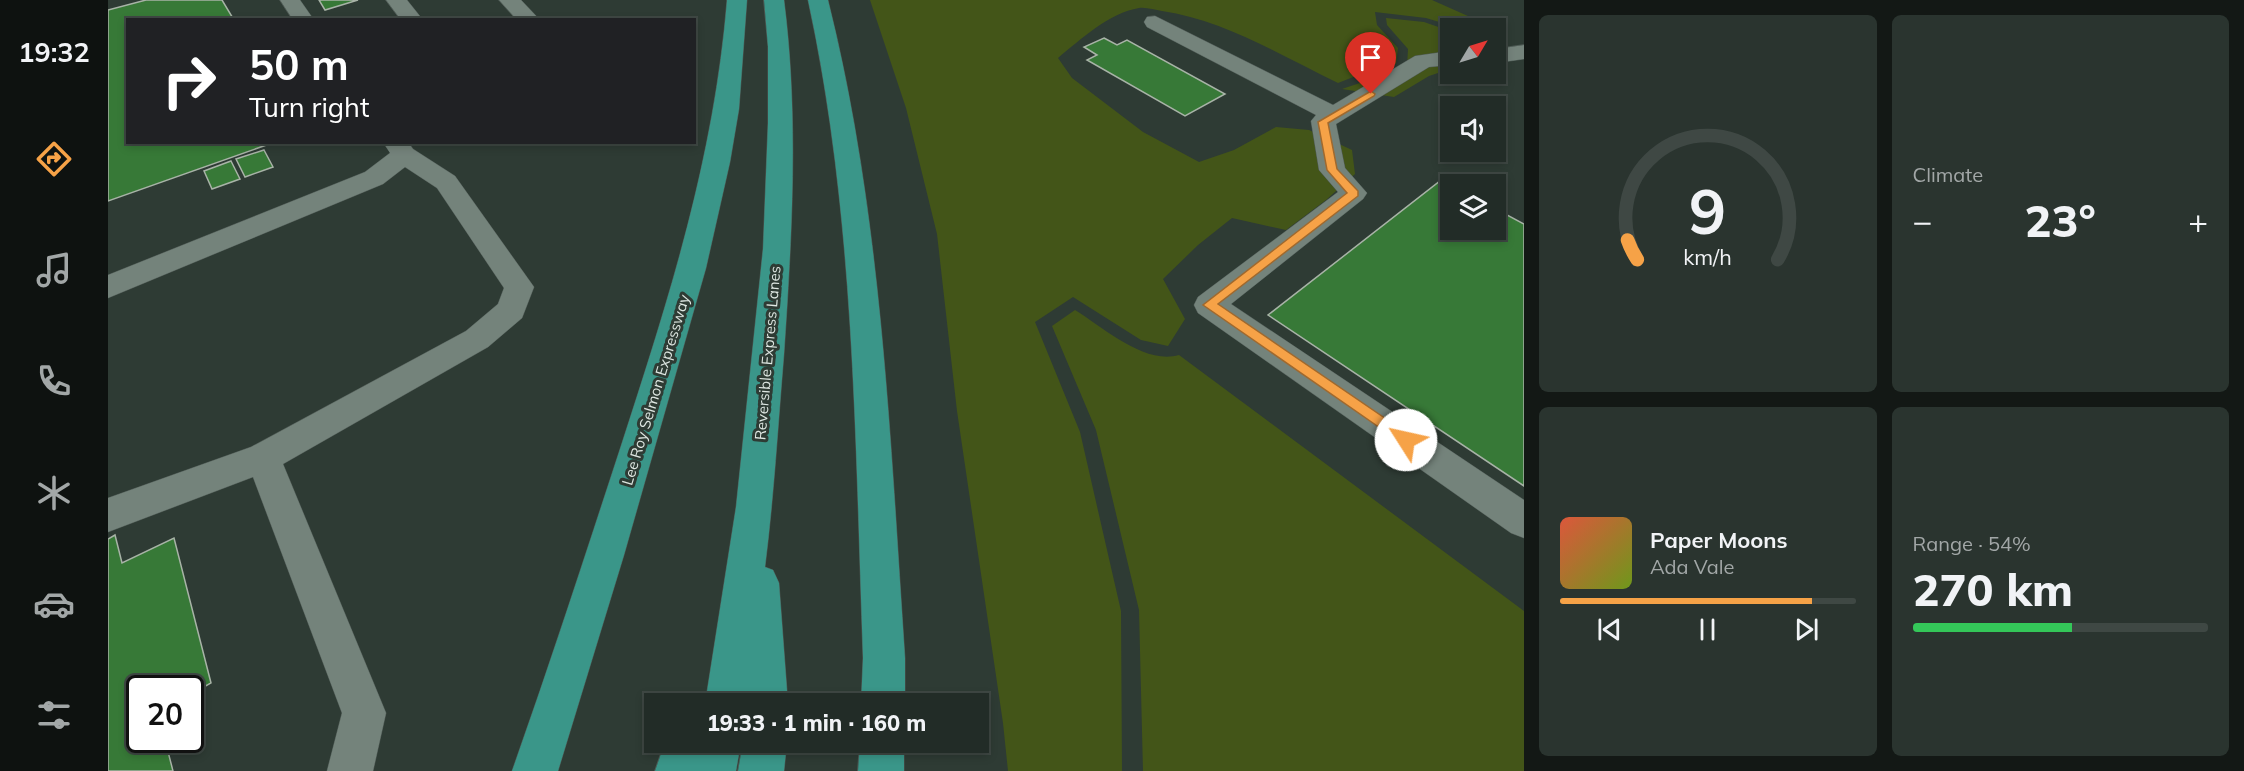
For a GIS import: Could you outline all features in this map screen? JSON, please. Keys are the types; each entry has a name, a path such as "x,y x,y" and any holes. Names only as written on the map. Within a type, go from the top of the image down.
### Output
{"highway":[{"name":"Lee Roy Selmon Expressway","path":"535,771 574,656 694,266 723,132 732,67 737,0"},
{"name":"Reversible Express Lanes","path":"736,693 777,249 780,123 779,47 774,0"},
{"path":"818,0 846,148 857,228 865,324 884,658 883,693"},
{"path":"678,771 684,753"},
{"path":"713,771 717,753"},
{"path":"761,771 763,753"},
{"path":"881,771 882,753"}],"lane":[{"path":"290,0 303,18"},
{"path":"396,0 411,18"},
{"path":"508,0 528,18"},
{"path":"1155,22 1335,115"},
{"path":"1506,55 1524,52"},
{"path":"1440,59 1423,61 1323,122 1332,170 1354,193 1209,305 1524,521"},
{"path":"108,287 374,178 399,149 446,182 519,287 511,310 477,339 263,458 108,515"},
{"path":"263,458 364,713 350,771"}],"green space":[{"path":"870,0 1432,0 1472,18 1440,18 1440,22 1426,18 1375,12 1377,25 1398,48 1396,64 1379,67 1338,83 1208,22 1142,8 1128,11 1106,21 1058,58 1072,78 1143,132 1199,162 1234,150 1276,127 1309,130 1352,150 1355,174 1326,200 1286,230 1232,218 1198,245 1163,279 1185,319 1168,346 1141,340 1073,297 1035,322 1080,432 1121,611 1122,771 1008,771 957,411 937,234 906,108"},
{"path":"1386,18 1424,22 1440,28 1440,72 1429,76 1394,97 1342,89 1407,67 1408,49 1387,25"},
{"path":"1075,310 1138,350 1166,357 1179,355 1524,611 1524,771 1143,771 1139,610 1096,430 1052,326"}],"building":[{"path":"146,0 222,0 233,18 126,18 126,144 269,144 108,201 108,10"},
{"path":"319,0 358,0 325,10"},
{"path":"1104,38 1117,45 1127,40 1225,94 1185,116 1087,60 1097,55 1084,47"},
{"path":"264,150 273,167 245,177 236,159"},
{"path":"231,161 240,179 212,189 204,171"},
{"path":"1440,181 1440,240 1506,240 1506,214 1524,224 1524,486 1268,315"},
{"path":"115,535 122,563 174,538 211,683 204,687 204,675 126,675 126,753 168,753 173,771 108,771 108,539"}],"route":[{"path":"1371,94 1323,122 1332,170 1354,193 1209,305 1406,440"}]}
